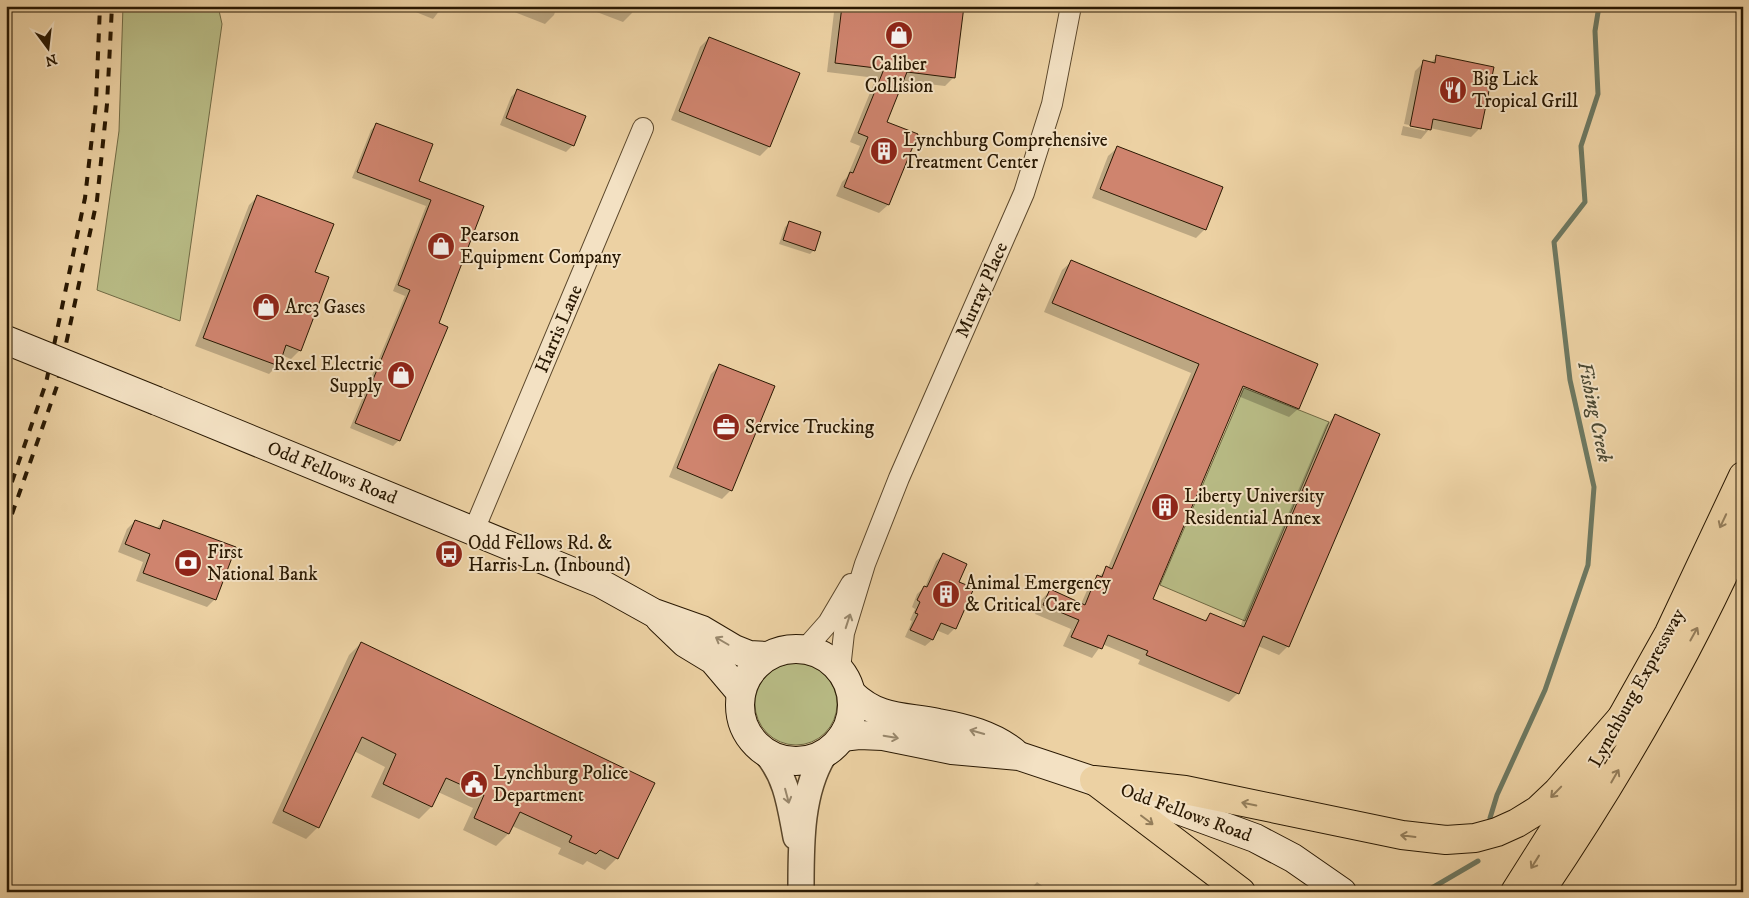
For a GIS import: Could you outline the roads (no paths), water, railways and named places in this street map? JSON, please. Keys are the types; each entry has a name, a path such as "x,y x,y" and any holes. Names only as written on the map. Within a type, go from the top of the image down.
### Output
{"highway":[{"name":"Lynchburg Expressway","path":"1514,892 1574,800 1669,633 1743,476"},
{"name":"Lynchburg Expressway","path":"1540,892 1614,778 1715,596 1743,532"},
{"path":"1094,780 1185,790 1402,835 1446,840 1475,838 1518,823 1538,810 1557,792 1623,716"},
{"path":"1094,780 1242,892"}],"main road":[{"name":"Odd Fellows Road","path":"6,340 600,583 654,613 702,630 749,655 767,656"},
{"name":"Odd Fellows Road","path":"654,613 685,643 713,660 741,693"},
{"path":"791,648 805,649 818,652 840,669 848,681 852,694 851,721 834,745 799,761 776,758 757,746 744,727 740,716 741,693 750,672 767,656 791,648"},
{"name":"Odd Fellows Road","path":"852,694 864,705 888,716 938,722 981,733 1001,742 1019,756"},
{"name":"Odd Fellows Road","path":"834,745 860,734 883,736 952,750 1019,756 1094,780 1255,838 1293,858 1342,892"}],"street":[{"name":"Murray Place","path":"840,669 844,633 865,564 899,478 1024,193 1052,104 1071,6"},
{"name":"Harris Lane","path":"474,530 643,128"},
{"name":"Murray Place","path":"805,649 828,623 865,564"},
{"path":"801,892 801,864 806,815 813,774 834,745"},
{"path":"766,753 776,765 787,793 801,864"}],"waterway":[{"name":"Fishing Creek","path":"1490,818 1497,795 1545,690 1588,565 1594,487 1570,380 1554,242 1585,202 1581,146 1598,94 1595,31 1599,6"},
{"name":"Fishing Creek","path":"1425,892 1478,861"}],"railway":[{"path":"6,499 46,383 85,198 96,102 100,6"},
{"path":"6,531 57,386 97,200 107,104 112,6"}],"place":[{"name":"Caliber Collision","path":"899,35"},
{"name":"Big Lick Tropical Grill","path":"1453,90"},
{"name":"Lynchburg Comprehensive Treatment Center","path":"884,151"},
{"name":"Pearson Equipment Company","path":"441,246"},
{"name":"Arc3 Gases","path":"266,307"},
{"name":"Rexel Electric Supply","path":"401,375"},
{"name":"Service Trucking","path":"726,427"},
{"name":"Liberty University Residential Annex","path":"1165,507"},
{"name":"Odd Fellows Rd. & Harris Ln. (Inbound)","path":"449,554"},
{"name":"First National Bank","path":"188,563"},
{"name":"Animal Emergency & Critical Care","path":"946,594"},
{"name":"Lynchburg Police Department","path":"474,784"}]}
